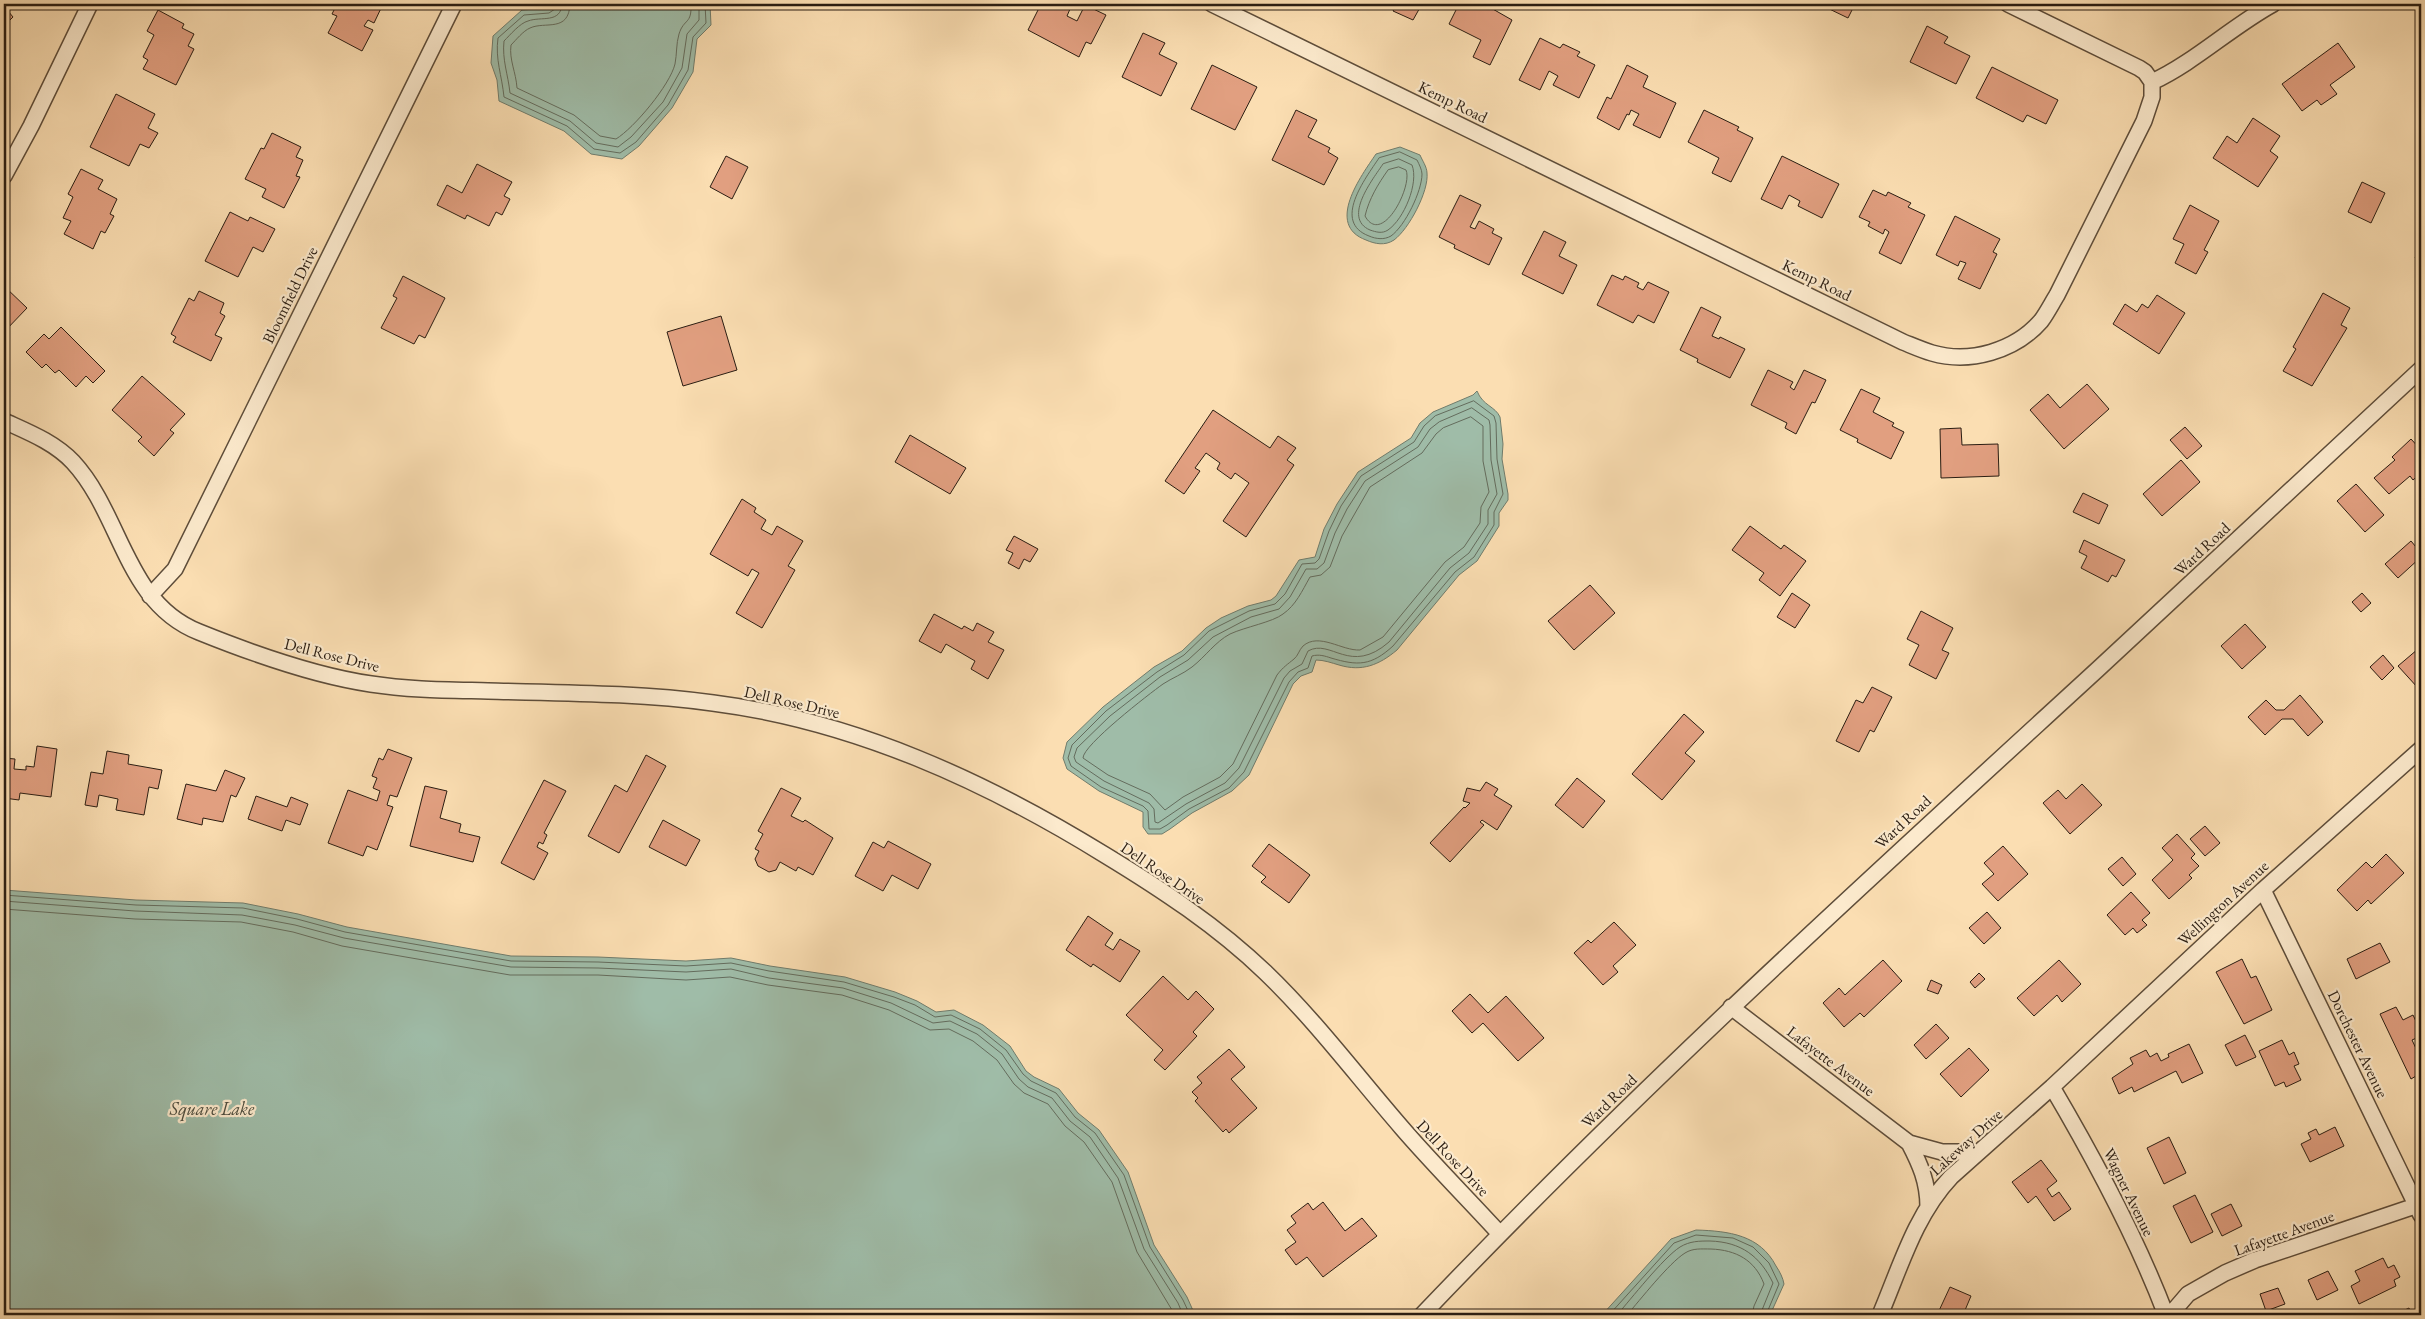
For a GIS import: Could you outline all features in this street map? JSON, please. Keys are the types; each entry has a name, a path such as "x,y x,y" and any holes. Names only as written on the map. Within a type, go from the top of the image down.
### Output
{"street":[{"path":"4,176 31,126 90,4"},
{"name":"Bloomfield Drive","path":"150,596 175,569 454,4"},
{"name":"Kemp Road","path":"1212,4 1903,342 1932,353 1954,357 1978,356 2002,348 2025,335 2041,321 2058,295 2144,122 2152,97 2152,82"},
{"path":"2008,4 2139,68 2145,72 2152,82 2173,72 2246,19 2273,4"},
{"name":"Ward Road","path":"1422,1315 1500,1234 1732,1007 1915,835 2095,672 2421,369"},
{"name":"Dell Rose Drive","path":"4,421 42,439 72,462 96,495 133,570 150,596 172,618 201,633 338,678 370,684 413,689 660,697 719,703 840,731 925,760 974,781 1078,838 1129,869 1178,902 1236,946 1264,972 1330,1041 1402,1128 1500,1234"},
{"name":"Wellington Avenue","path":"2052,1087 2263,890 2421,749"},
{"name":"Dorchester Avenue","path":"2263,890 2420,1208"},
{"name":"Lafayette Avenue","path":"1732,1007 1909,1143 1942,1152 1978,1152"},
{"name":"Lakeway Drive","path":"1880,1315 1928,1207 1938,1190 2052,1087"},
{"name":"Wagner Avenue","path":"2052,1087 2089,1151 2153,1280 2166,1315"},
{"name":"Lafayette Avenue","path":"1909,1143 1923,1172 1928,1188 1928,1207"},
{"name":"Lafayette Avenue","path":"2170,1315 2188,1294 2203,1284 2255,1260 2420,1208"}],"water":[{"path":"553,4 710,4 711,25 697,39 693,72 672,108 639,146 622,159 591,154 564,131 499,101 497,80 491,63 493,36 522,10 548,8"},
{"path":"1400,147 1420,155 1427,171 1425,190 1412,219 1400,235 1387,243 1373,243 1354,233 1348,223 1347,212 1350,200 1355,187 1376,154"},
{"path":"1477,391 1482,400 1495,410 1500,417 1503,444 1502,459 1508,500 1499,513 1499,526 1477,561 1459,575 1397,650 1384,660 1370,666 1355,668 1316,660 1312,672 1301,676 1293,684 1249,775 1232,791 1192,813 1162,834 1148,834 1143,827 1143,812 1099,791 1067,769 1063,758 1067,742 1103,707 1154,667 1182,651 1206,628 1221,618 1248,606 1271,600 1276,596 1299,560 1315,557 1324,529 1337,504 1358,472 1411,438 1420,423 1433,412 1473,395"},
{"name":"Square Lake","path":"4,890 136,900 243,903 298,914 347,927 511,956 686,961 731,958 845,977 895,992 917,1001 936,1012 954,1010 983,1025 1010,1046 1026,1071 1059,1089 1078,1113 1099,1130 1128,1172 1154,1245 1187,1297 1195,1315 4,1315"},
{"path":"1696,1230 1720,1232 1742,1237 1761,1247 1769,1256 1780,1273 1784,1284 1770,1315 1602,1315 1671,1239"}],"building":[{"path":"4,4 16,4 8,11 13,17 4,26"},
{"path":"337,4 383,4 374,23 368,20 364,26 373,30 362,51 328,33 337,16 332,14"},
{"path":"1041,4 1060,4 1070,9 1067,16 1077,21 1085,5 1106,15 1091,44 1086,42 1079,57 1028,30"},
{"path":"1397,4 1422,4 1413,20 1393,11"},
{"path":"1459,4 1484,4 1512,20 1490,65 1473,57 1481,40 1449,24"},
{"path":"1819,4 1855,4 1848,18"},
{"path":"158,10 184,24 182,28 194,34 188,46 194,49 176,85 143,69 148,60 143,57 154,35 147,31"},
{"path":"1927,26 1948,37 1944,43 1970,56 1956,84 1910,62"},
{"path":"1143,33 1165,43 1159,54 1177,63 1161,96 1122,77"},
{"path":"1540,38 1560,48 1563,44 1580,52 1577,56 1595,65 1579,98 1553,85 1558,76 1549,71 1540,90 1519,80"},
{"path":"2338,43 2355,67 2330,85 2337,94 2321,105 2317,100 2302,111 2282,84"},
{"path":"1212,65 1257,87 1235,130 1191,109"},
{"path":"1627,65 1648,76 1643,87 1676,103 1660,138 1633,125 1639,114 1631,110 1619,130 1597,118 1607,97 1611,99"},
{"path":"1992,67 2058,100 2046,124 2027,115 2023,122 1976,98"},
{"path":"116,94 155,114 148,128 158,133 149,148 140,144 129,166 90,147"},
{"path":"1296,110 1317,120 1308,137 1330,148 1328,152 1338,158 1324,185 1272,160"},
{"path":"1704,110 1739,127 1737,130 1753,138 1731,182 1712,173 1719,158 1688,142"},
{"path":"2253,118 2280,136 2270,151 2278,157 2258,187 2213,158 2227,136 2237,143"},
{"path":"272,133 301,147 296,157 303,160 296,176 300,177 284,208 262,197 266,189 245,179 261,148 264,149"},
{"path":"726,156 748,167 732,199 710,187"},
{"path":"1782,156 1839,184 1822,218 1798,206 1800,201 1789,195 1782,209 1761,199"},
{"path":"477,164 512,182 504,196 510,199 502,215 496,212 489,226 467,215 465,219 437,205 447,185 462,193"},
{"path":"81,169 103,180 98,189 117,199 110,214 114,216 105,233 101,231 93,249 64,234 71,221 63,218 73,197 68,194"},
{"path":"2362,182 2385,193 2371,223 2348,212"},
{"path":"1873,190 1886,196 1888,192 1911,203 1908,207 1925,215 1901,264 1879,253 1889,232 1885,229 1883,234 1868,226 1870,222 1859,217"},
{"path":"1460,195 1481,205 1470,227 1475,229 1479,221 1494,229 1492,233 1502,238 1489,265 1454,248 1455,245 1439,237"},
{"path":"2190,205 2219,221 2204,250 2208,252 2196,274 2175,263 2184,244 2173,239"},
{"path":"230,212 248,221 250,217 275,229 263,252 253,247 238,277 205,261"},
{"path":"1955,216 2000,239 1993,252 1997,254 1980,289 1958,279 1966,263 1960,261 1958,266 1936,255"},
{"path":"1544,231 1566,242 1559,256 1577,265 1563,294 1522,274"},
{"path":"2421,248 2421,262 2415,258"},
{"path":"1612,275 1623,280 1625,276 1639,283 1637,287 1643,290 1648,282 1669,292 1654,323 1638,315 1633,323 1597,305"},
{"path":"403,276 445,298 425,338 419,335 414,344 381,328 397,298 393,296"},
{"path":"4,286 27,308 4,332"},
{"path":"199,291 224,303 220,313 225,316 215,335 222,338 211,361 173,342 176,337 171,334 189,298 194,301"},
{"path":"2323,293 2350,308 2341,325 2347,328 2312,386 2283,371 2296,349 2293,347"},
{"path":"2157,295 2185,313 2159,354 2113,324 2125,304 2137,312 2142,304 2148,308"},
{"path":"1701,307 1721,317 1712,336 1719,339 1720,337 1745,349 1730,378 1697,362 1698,359 1680,350"},
{"path":"721,316 737,370 683,386 667,332"},
{"path":"61,327 105,371 93,383 86,376 76,387 59,370 55,373 46,364 42,368 26,352 44,334 49,339"},
{"path":"1768,370 1793,382 1790,387 1794,390 1804,370 1826,380 1815,403 1812,402 1796,434 1785,428 1787,423 1751,405"},
{"path":"142,376 185,414 170,430 174,433 154,456 138,441 142,437 112,410"},
{"path":"2087,384 2109,409 2064,449 2030,410 2048,394 2060,408"},
{"path":"1861,389 1880,398 1873,412 1894,423 1892,426 1904,432 1891,459 1857,442 1858,439 1840,430"},
{"path":"1213,410 1270,448 1278,436 1296,448 1287,460 1294,465 1246,537 1223,521 1249,483 1235,473 1231,479 1217,469 1220,463 1206,453 1195,468 1200,471 1184,494 1165,481"},
{"path":"2185,427 2202,446 2187,459 2170,440"},
{"path":"1961,428 1962,445 1998,444 1999,476 1941,478 1940,429"},
{"path":"910,435 966,468 950,494 895,462"},
{"path":"2411,439 2421,450 2421,473 2413,480 2410,476 2389,494 2374,478 2395,460 2392,457"},
{"path":"2181,460 2200,482 2162,516 2143,494"},
{"path":"2356,484 2384,515 2365,532 2337,501"},
{"path":"2083,493 2108,505 2099,524 2073,512"},
{"path":"742,499 756,508 754,512 766,520 761,529 772,535 777,526 803,541 788,566 795,570 762,628 736,613 759,573 752,569 748,576 710,554"},
{"path":"1750,526 1781,549 1784,545 1806,561 1780,596 1759,580 1764,573 1732,550"},
{"path":"1014,536 1038,549 1030,562 1024,559 1019,569 1008,563 1013,553 1006,550"},
{"path":"2084,540 2125,560 2116,577 2112,575 2108,582 2081,568 2087,556 2079,552"},
{"path":"2411,541 2421,553 2421,557 2398,578 2385,564"},
{"path":"1590,585 1615,613 1574,650 1548,621"},
{"path":"1792,593 1810,605 1795,628 1777,617"},
{"path":"2362,593 2371,603 2361,612 2352,602"},
{"path":"1921,611 1953,628 1942,650 1949,653 1936,679 1909,665 1919,645 1907,639"},
{"path":"934,614 962,629 964,626 973,631 977,623 994,632 988,642 1004,650 988,679 971,669 975,661 946,644 941,653 919,641"},
{"path":"2245,624 2266,647 2242,669 2221,646"},
{"path":"2418,649 2421,653 2421,684 2418,688 2398,666"},
{"path":"2383,655 2394,668 2382,680 2370,667"},
{"path":"1872,687 1892,697 1874,732 1870,730 1859,752 1836,741 1856,700 1863,703"},
{"path":"2300,695 2323,722 2308,736 2293,719 2282,719 2265,735 2248,717 2266,700 2276,710 2284,710"},
{"path":"1684,714 1704,732 1685,753 1695,761 1662,800 1632,774"},
{"path":"37,746 57,749 51,797 20,793 19,800 4,798 4,758 15,759 14,769 26,770 26,766 34,767"},
{"path":"388,749 412,758 397,797 390,795 387,805 393,807 377,850 367,846 363,856 328,843 348,790 377,801 380,791 373,788 377,778 372,776 379,758 383,760"},
{"path":"107,751 129,755 128,764 162,770 158,789 149,787 144,815 116,810 118,799 99,795 97,807 85,805 91,772 103,774"},
{"path":"646,755 666,766 619,853 588,836 615,785 627,792"},
{"path":"225,770 245,778 236,797 231,795 223,822 203,818 202,825 177,819 186,784 216,791"},
{"path":"1577,778 1605,801 1583,828 1555,805"},
{"path":"544,780 566,791 544,833 547,835 543,844 539,842 537,847 548,853 534,880 501,863"},
{"path":"1486,782 1498,789 1494,795 1512,806 1497,830 1482,820 1480,822 1484,825 1450,862 1430,843 1470,803 1463,801 1467,788 1480,791"},
{"path":"2082,784 2102,805 2070,834 2043,803 2058,790 2066,799"},
{"path":"425,786 447,791 440,818 461,824 459,832 480,837 473,862 410,846"},
{"path":"781,788 801,798 791,816 803,822 805,820 833,838 813,875 798,867 796,871 780,862 776,870 769,872 758,866 755,859 759,851 755,849 763,834 758,831"},
{"path":"256,796 287,807 291,797 308,804 300,825 286,820 282,831 248,819"},
{"path":"663,820 700,840 686,866 649,847"},
{"path":"2205,826 2220,843 2205,856 2190,839"},
{"path":"2177,834 2195,854 2191,858 2199,866 2189,875 2192,878 2169,899 2152,880 2173,860 2162,848"},
{"path":"888,841 931,864 918,889 892,875 883,891 855,876 873,842 884,848"},
{"path":"1269,844 1310,875 1289,903 1261,882 1266,877 1252,866"},
{"path":"2003,846 2028,874 1998,901 1982,884 1994,874 1984,863"},
{"path":"2386,854 2404,873 2371,904 2368,900 2357,911 2337,890 2366,862 2372,868"},
{"path":"2122,857 2136,874 2123,886 2108,869"},
{"path":"2131,892 2150,913 2142,920 2147,925 2137,933 2133,928 2125,935 2107,915"},
{"path":"1987,912 2001,928 1984,944 1969,928"},
{"path":"1088,916 1113,933 1105,945 1113,950 1120,939 1140,951 1120,982 1093,964 1091,967 1066,950"},
{"path":"1614,922 1636,945 1613,966 1618,972 1603,985 1574,953 1588,940 1591,943"},
{"path":"2380,943 2390,962 2356,979 2347,959"},
{"path":"2242,959 2251,978 2256,976 2272,1010 2244,1024 2216,972"},
{"path":"1883,960 1902,981 1864,1017 1860,1013 1844,1027 1823,1003 1839,988 1845,995"},
{"path":"2059,960 2081,984 2062,1002 2057,995 2034,1016 2017,998"},
{"path":"1979,973 1985,979 1975,988 1970,982"},
{"path":"1163,976 1188,1000 1196,991 1214,1009 1193,1032 1197,1036 1165,1070 1154,1060 1163,1050 1126,1015"},
{"path":"1931,980 1942,985 1938,994 1927,990"},
{"path":"1470,994 1488,1013 1506,996 1544,1038 1518,1061 1483,1023 1472,1033 1452,1011"},
{"path":"2396,1007 2403,1020 2413,1015 2421,1032 2421,1036 2412,1040 2421,1059 2421,1073 2411,1079 2380,1014"},
{"path":"1936,1024 1949,1038 1926,1059 1914,1045"},
{"path":"2245,1035 2256,1057 2236,1066 2225,1045"},
{"path":"2282,1040 2289,1055 2294,1052 2299,1064 2294,1066 2301,1080 2286,1087 2284,1082 2275,1086 2259,1051"},
{"path":"2189,1044 2203,1073 2182,1083 2176,1071 2134,1092 2132,1087 2119,1094 2112,1078 2133,1064 2130,1058 2146,1050 2150,1057 2157,1053 2161,1061 2169,1057 2168,1054"},
{"path":"1969,1048 1989,1070 1961,1097 1940,1074"},
{"path":"1229,1049 1245,1067 1231,1079 1257,1108 1229,1133 1226,1129 1223,1132 1195,1101 1198,1098 1192,1092 1202,1083 1197,1077"},
{"path":"2335,1127 2344,1146 2310,1162 2301,1144 2311,1139 2308,1133 2316,1129 2319,1135"},
{"path":"2169,1137 2186,1173 2164,1184 2147,1148"},
{"path":"2041,1160 2057,1181 2047,1189 2052,1197 2059,1192 2071,1209 2054,1221 2036,1196 2028,1203 2012,1182"},
{"path":"2195,1195 2213,1232 2191,1243 2173,1206"},
{"path":"1323,1202 1345,1231 1362,1218 1377,1236 1323,1277 1307,1257 1296,1265 1285,1250 1296,1242 1287,1230 1296,1223 1291,1216 1308,1203 1313,1210"},
{"path":"2231,1204 2242,1226 2222,1236 2211,1214"},
{"path":"2383,1258 2388,1268 2394,1265 2400,1277 2394,1280 2396,1286 2359,1304 2351,1286 2360,1281 2355,1271"},
{"path":"2328,1271 2338,1290 2317,1300 2308,1280"},
{"path":"1950,1287 1971,1296 1963,1315 1937,1315"},
{"path":"2278,1288 2285,1304 2266,1311 2260,1294"},
{"path":"2409,1308 2412,1315 2394,1315"}]}
